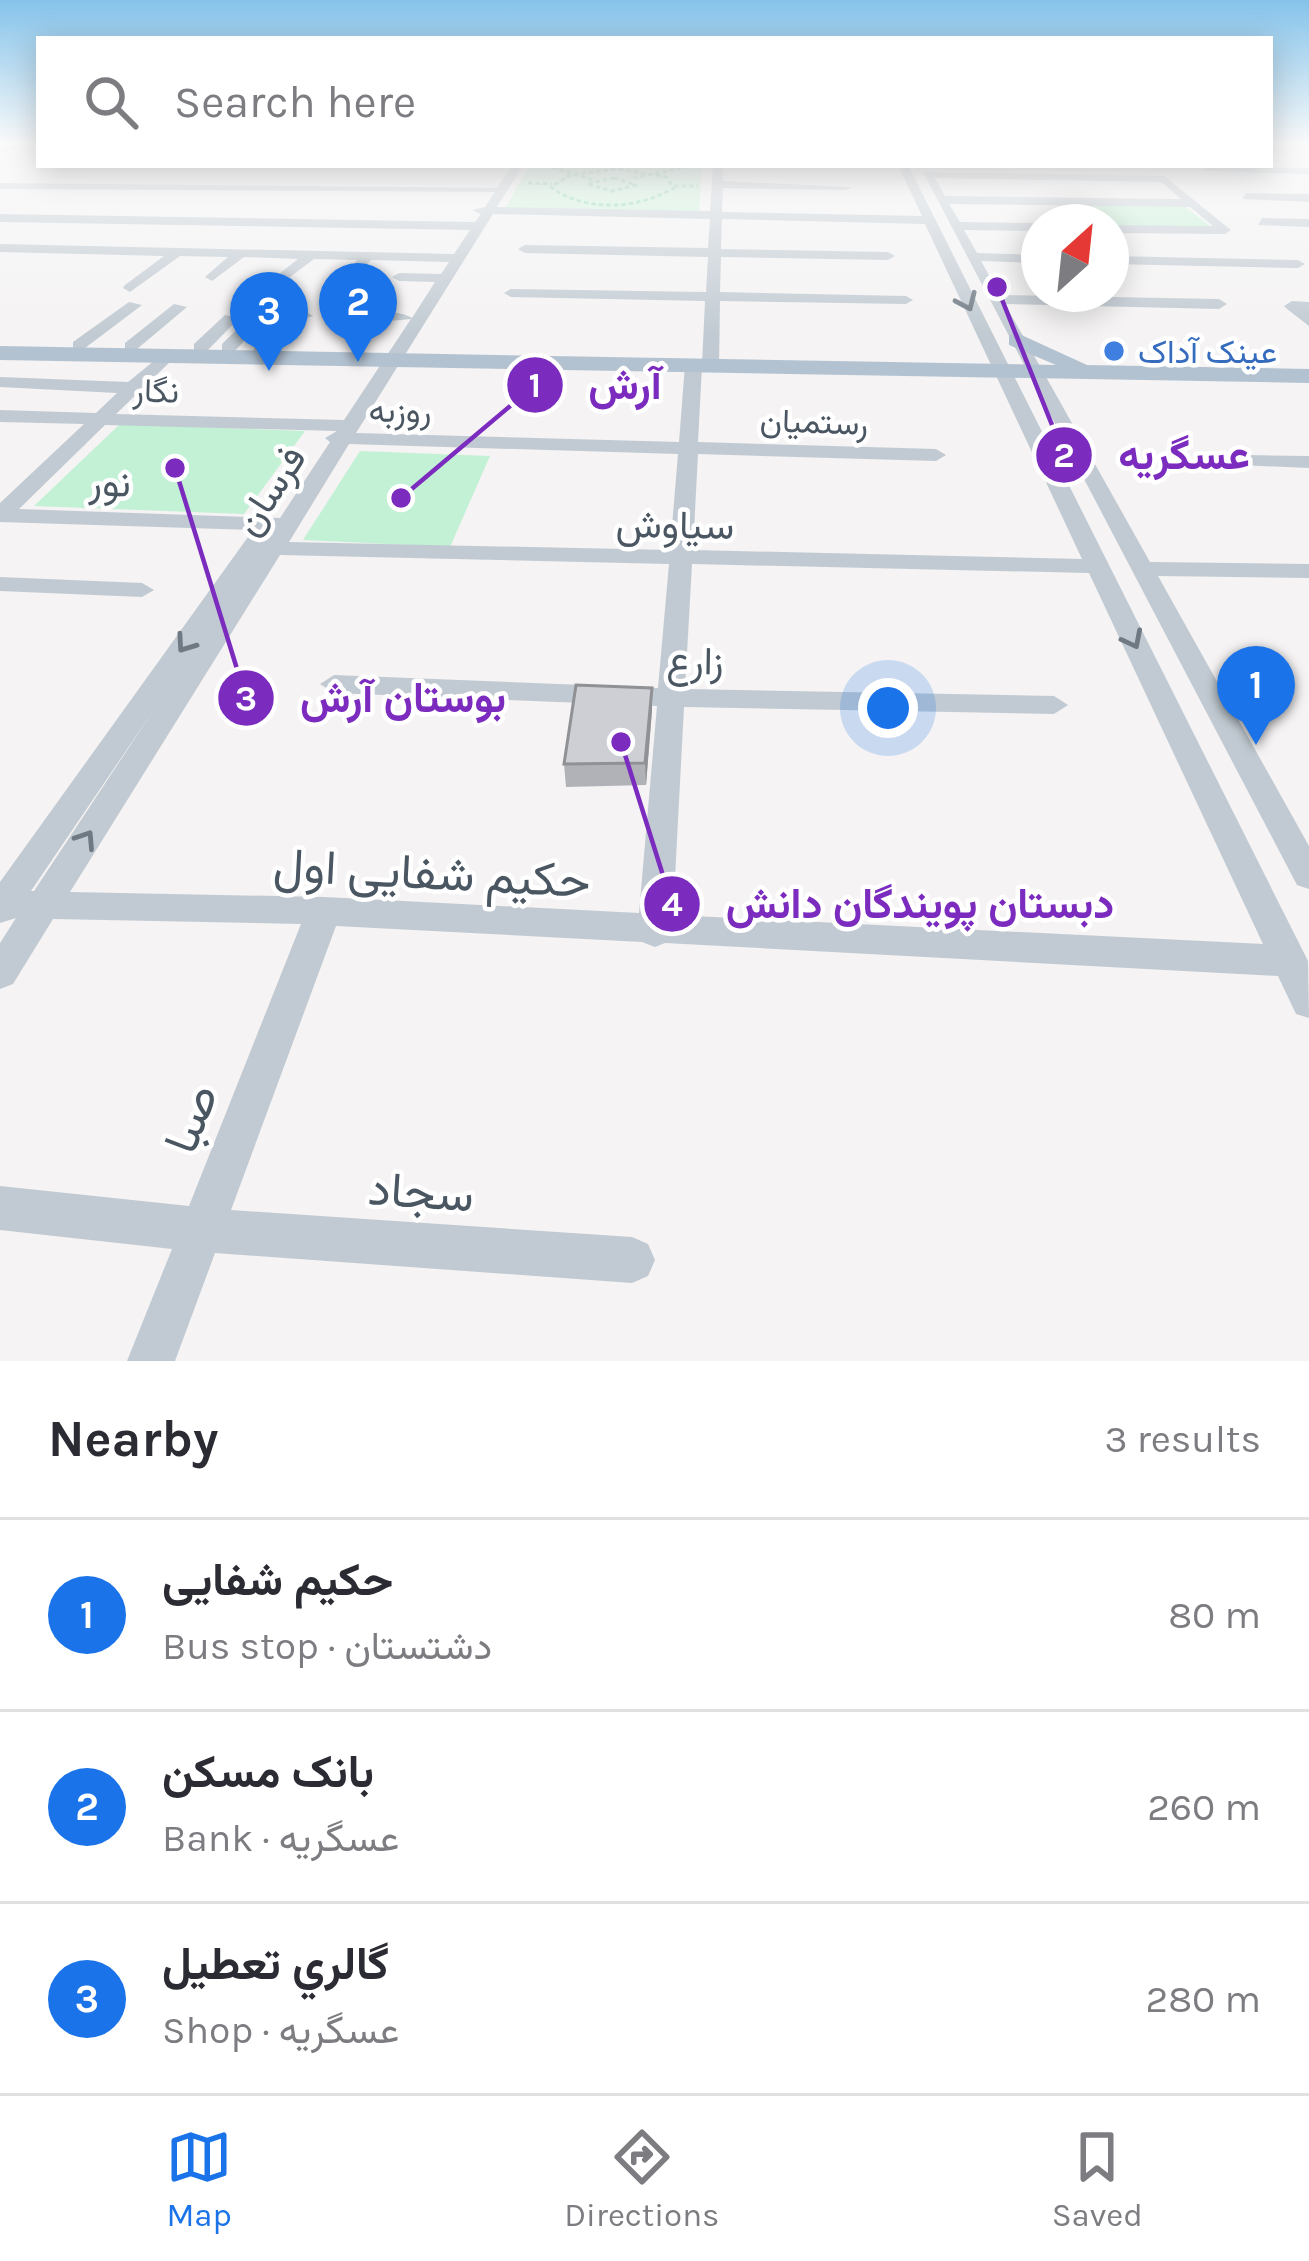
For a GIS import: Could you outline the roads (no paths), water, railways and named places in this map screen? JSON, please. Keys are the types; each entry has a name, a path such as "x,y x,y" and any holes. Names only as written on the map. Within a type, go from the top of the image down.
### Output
{"main road":[{"path":"409,324 441,349 475,361"},
{"path":"1017,340 1089,370"},
{"path":"0,343 228,348 386,358"},
{"path":"0,353 1309,376"},
{"path":"933,367 985,382 998,369"},
{"path":"1048,399 1089,370"}],"street":[{"path":"459,210 481,212"},
{"name":"فرسان","path":"0,973 271,536 483,210"},
{"path":"656,932 690,447 713,296 714,210"},
{"path":"925,210 998,369 1309,1002"},
{"path":"946,210 1309,876"},
{"path":"1129,229 1225,230 1202,210"},
{"path":"0,218 481,212 930,220"},
{"path":"1262,223 1309,223"},
{"path":"956,226 1021,227"},
{"path":"0,248 367,256 444,268"},
{"path":"0,270 39,248"},
{"path":"32,270 68,249"},
{"path":"525,249 888,256"},
{"path":"105,272 133,251"},
{"path":"79,345 177,252"},
{"path":"212,277 241,254"},
{"path":"270,288 311,255"},
{"path":"336,295 367,256"},
{"path":"971,257 1021,258"},
{"path":"1129,260 1298,264"},
{"path":"399,277 444,268"},
{"path":"511,293 906,301"},
{"path":"995,299 1219,304"},
{"path":"1271,306 1301,307 1309,321"},
{"path":"131,346 179,307"},
{"path":"228,348 261,314"},
{"path":"260,350 292,316 305,316"},
{"path":"200,348 231,318"},
{"path":"367,318 409,324"},
{"path":"0,515 165,357"},
{"path":"0,382 134,388"},
{"name":"نگار","path":"0,416 339,432"},
{"name":"روزبه","path":"339,432 690,447"},
{"name":"رستمیان","path":"690,447 936,455"},
{"path":"1246,461 1309,462"},
{"path":"0,487 29,488"},
{"name":"نور","path":"0,515 271,536"},
{"name":"فرسان","path":"1,906 271,536"},
{"name":"سیاوش","path":"271,536 682,561 1096,566"},
{"path":"1142,568 1309,571"},
{"path":"0,584 142,590"},
{"name":"زارع","path":"334,684 672,698 1054,705"},
{"name":"حکیم شفایی اول","path":"1,906 324,911 1290,962"},
{"name":"صبا","path":"151,1361 324,911"},
{"name":"سجاد","path":"0,1208 201,1230 632,1259"}],"place":[{"name":"عسگریه","path":"997,287"},
{"name":"عینک آداک","path":"1114,351"},
{"name":"بانک مسکن","path":"358,362"},
{"name":"گالري تعطيل","path":"269,371"},
{"name":"بوستان آرش","path":"175,468"},
{"name":"آرش","path":"401,498"},
{"name":"دبستان پویندگان دانش","path":"621,742"},
{"name":"حکیم شفایی","path":"1256,745"}]}
